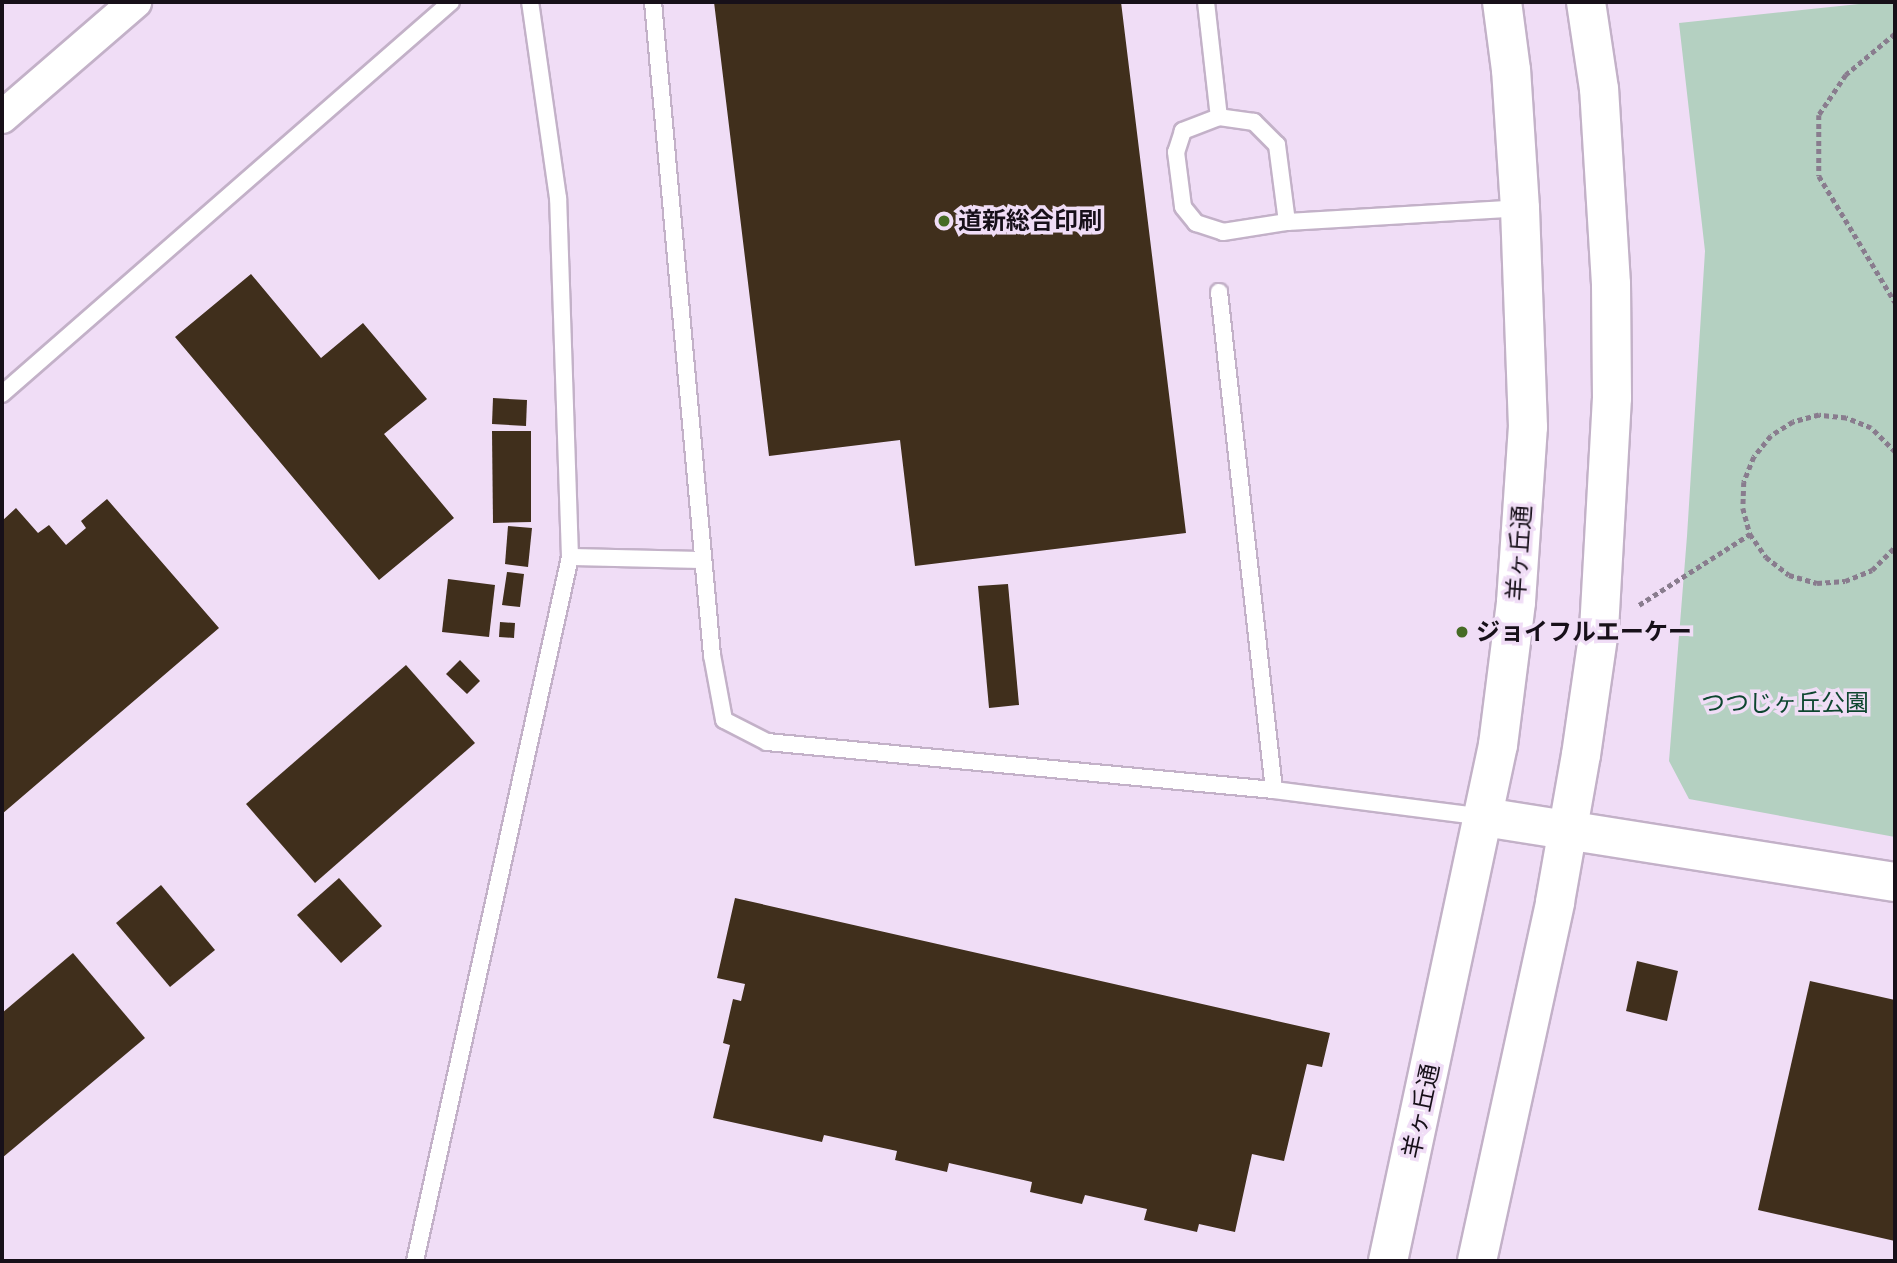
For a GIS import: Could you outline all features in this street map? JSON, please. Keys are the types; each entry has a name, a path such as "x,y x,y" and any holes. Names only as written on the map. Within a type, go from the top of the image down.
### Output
{"main road":[{"name":"羊ヶ丘通","path":"1388,1261 1498,745 1516,601 1528,427 1520,208 1511,69 1502,2"},
{"path":"1477,1261 1568,829 1599,631 1612,397 1611,284 1599,89 1586,2"},
{"path":"1484,817 1895,882"}],"street":[{"path":"2,117 135,2"}],"lane":[{"path":"2,394 451,2"},
{"path":"415,1261 570,557 558,198 530,2"},
{"path":"653,2 712,656 724,720 768,742 1274,790 1484,817"},
{"path":"1206,2 1219,117"},
{"path":"1287,222 1277,145 1254,122 1219,117 1201,121 1183,131 1176,152 1183,207 1196,223 1223,232 1287,222 1520,208"},
{"path":"1219,292 1274,790"},
{"path":"570,557 703,560"}],"path":[{"path":"1895,34 1846,75 1819,115 1819,176 1895,303"},
{"path":"1895,452 1893,444 1871,428 1846,418 1819,415 1793,422 1771,436 1754,457 1744,482 1743,508 1750,534 1766,557 1789,575 1816,583 1845,581 1871,570 1895,547"},
{"path":"1599,631 1750,534"}],"green space":[{"name":"つつじヶ丘公園","path":"1895,2 1895,837 1689,799 1669,761 1687,536 1705,251 1679,23"}],"building":[{"name":"道新総合印刷","path":"714,2 1121,2 1186,533 915,566 900,440 769,456"},
{"path":"251,274 321,358 363,323 427,399 384,434 454,518 379,580 175,337"},
{"path":"493,398 527,400 526,426 492,424"},
{"path":"492,431 531,431 531,522 493,523"},
{"path":"107,499 219,628 2,814 2,521 16,508 38,533 49,525 66,545 86,528 81,521"},
{"path":"508,526 532,528 528,567 505,564"},
{"path":"507,572 524,574 520,607 502,605"},
{"path":"448,579 495,585 489,637 442,632"},
{"path":"1008,584 1019,705 989,708 978,586"},
{"path":"500,622 515,623 514,638 499,637"},
{"path":"460,660 480,681 467,694 446,674"},
{"path":"406,665 475,743 315,883 246,804"},
{"path":"339,878 382,926 341,963 297,915"},
{"path":"161,885 215,950 170,987 116,923"},
{"path":"735,898 1330,1033 1322,1067 1307,1064 1284,1161 1252,1154 1235,1232 1199,1224 1197,1232 1144,1220 1147,1209 1085,1195 1082,1204 1030,1192 1032,1182 949,1163 947,1172 895,1160 897,1151 824,1135 822,1142 713,1118 730,1045 723,1043 733,999 741,1001 745,984 717,978"},
{"path":"73,953 145,1038 2,1158 2,1013"},
{"path":"1637,961 1678,971 1667,1021 1626,1011"},
{"path":"1810,981 1895,1000 1895,1241 1758,1210"}],"place":[{"name":"道新総合印刷","path":"944,221"},
{"name":"ジョイフルエーケー","path":"1462,632"}]}
